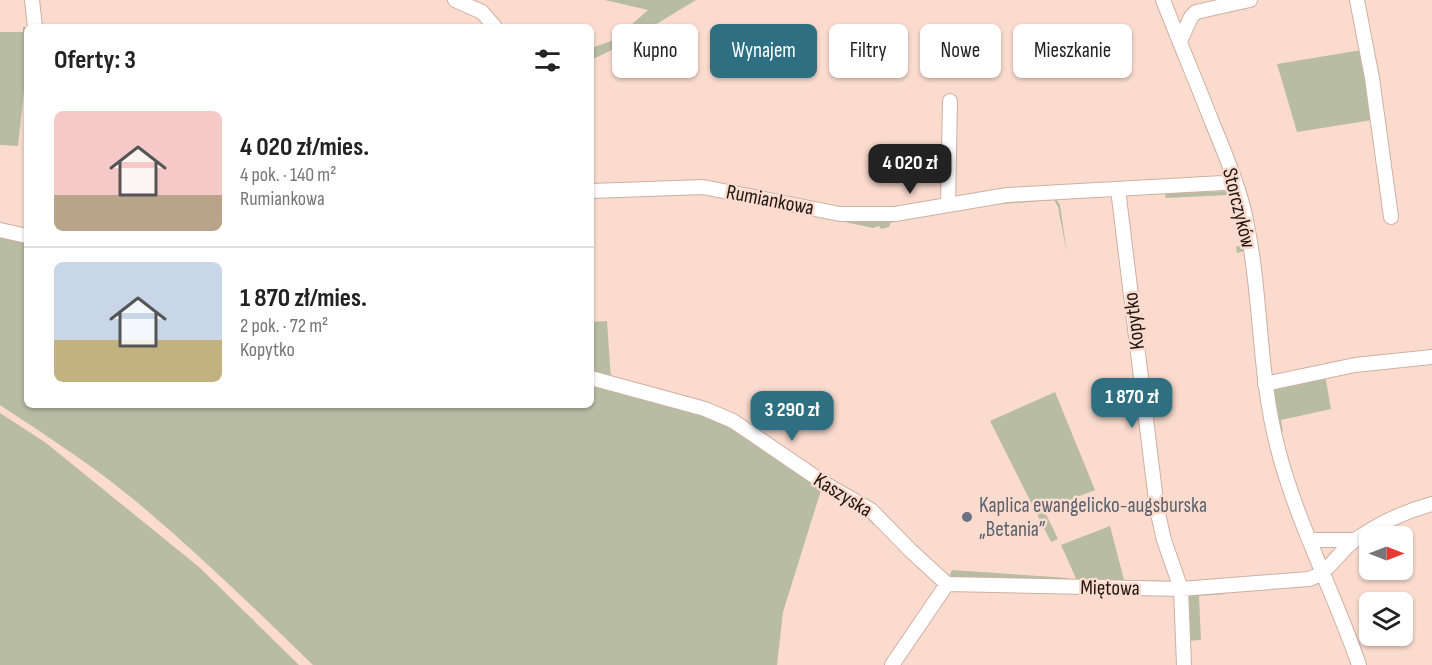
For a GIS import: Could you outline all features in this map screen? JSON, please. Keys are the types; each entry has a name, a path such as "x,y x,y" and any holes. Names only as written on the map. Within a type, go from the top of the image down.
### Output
{"street":[{"path":"32,0 34,24"},
{"path":"455,0 484,6 493,24"},
{"name":"Storczyków","path":"1163,0 1235,180 1246,220 1265,384 1282,466 1359,665"},
{"path":"1180,41 1196,12 1250,0"},
{"path":"1357,0 1372,78 1391,217"},
{"path":"948,204 950,101"},
{"name":"Rumiankowa","path":"594,191 703,187 840,214 861,215 895,214 1006,195 1223,183 1235,180"},
{"name":"Kopytko","path":"1118,189 1158,509 1164,540 1181,590 1184,665"},
{"path":"0,230 24,235"},
{"path":"1265,384 1355,365 1432,357"},
{"name":"Kaszyska","path":"594,379 712,411 733,421 827,485 871,510 947,584"},
{"name":"Miętowa","path":"947,584 1181,590 1300,581 1323,572 1355,540 1402,514 1432,504"},
{"name":"Miętowa","path":"1309,540 1355,540"},
{"path":"892,665 947,584"}],"green space":[{"path":"605,0 696,0 656,24 632,24 648,10"},
{"path":"24,27 24,91 18,146 0,145 0,32 23,32"},
{"path":"612,41 612,50 594,59 594,47"},
{"path":"1362,50 1372,120 1297,132 1277,64"},
{"path":"1231,191 1235,193 1245,251 1237,253 1236,247 1241,245 1233,199 1229,195 1165,198 1166,193"},
{"path":"1007,198 1056,199 1060,205 1067,254 1058,207 1054,200 950,208 890,223 889,227 881,229 879,226 873,228 802,213 835,217"},
{"path":"0,232 24,238 24,408 594,408 594,382 707,412 877,518 874,525 857,509 822,487 783,612 777,665 313,665 161,522 88,464 0,405"},
{"path":"607,321 611,380 594,374 594,322"},
{"path":"1325,375 1331,409 1281,420 1283,432 1280,430 1272,388"},
{"path":"1055,392 1095,490 1044,510 1058,539 1051,542 990,421"},
{"path":"0,413 46,443 199,567 299,665 0,665"},
{"path":"1110,526 1124,580 1172,581 1078,583 1061,545"},
{"path":"952,570 1068,578 1067,583 953,578 950,575"},
{"path":"1219,590 1226,594 1199,596 1201,640 1186,641 1187,597 1190,594"}],"place":[{"name":"Kaplica ewangelicko-augsburska „Betania”","path":"967,517"}]}
